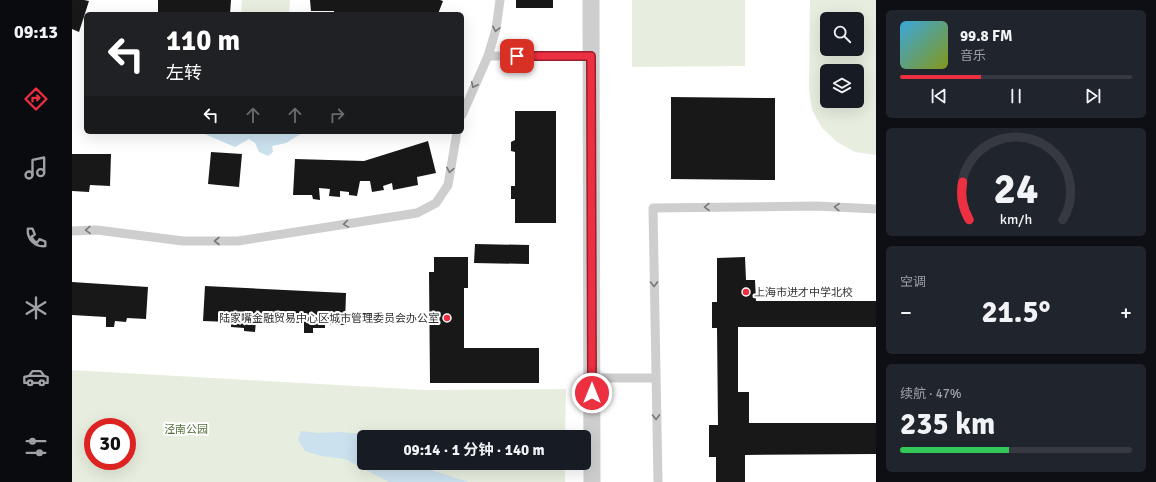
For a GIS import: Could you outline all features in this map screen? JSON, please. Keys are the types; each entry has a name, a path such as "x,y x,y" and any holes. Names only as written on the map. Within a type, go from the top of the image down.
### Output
{"street":[{"path":"591,0 592,482"}],"lane":[{"path":"464,110 488,56 496,29 500,0"},
{"path":"488,56 591,56"},
{"path":"72,231 97,230 183,241 238,241 417,213 436,202 448,186 457,134"},
{"path":"658,482 653,208 816,206 876,209"},
{"path":"592,378 655,378"}],"green space":[{"path":"242,0 290,0 289,12 241,12"},
{"path":"632,0 745,0 745,66 632,67"},
{"path":"810,0 876,0 876,155 855,152 837,142 822,128 812,110 809,89"},
{"name":"泾南公园","path":"72,370 425,390 566,389 565,430 357,430 357,470 565,470 565,482 72,482"}],"water":[{"path":"205,134 301,134 286,143 272,146 273,152 268,156 259,152 255,143 249,139 235,147"},
{"path":"301,431 318,433 339,432 357,434 357,465 345,459 321,456 305,451 298,440"},
{"path":"366,470 433,470 469,482 389,482"}],"building":[{"path":"72,0 89,1 85,12 84,12 79,32 72,29"},
{"path":"158,0 231,0 230,12 158,12"},
{"path":"310,0 443,1 439,12 311,11"},
{"path":"516,0 553,0 553,8 516,8"},
{"path":"671,97 775,98 775,180 671,179"},
{"path":"515,111 556,111 556,223 515,223 515,199 511,199 511,186 515,186 515,152 511,151 511,142 515,140"},
{"path":"428,141 436,173 417,177 418,185 393,190 392,183 383,186 384,190 372,192 370,181 360,181 357,196 349,195 349,192 340,191 340,197 329,196 330,189 319,188 320,200 313,199 312,195 293,195 295,159 364,161"},
{"path":"211,152 242,154 239,187 208,184"},
{"path":"72,154 111,154 110,186 90,185 89,192 72,191"},
{"path":"475,244 529,245 529,264 474,263"},
{"name":"陆家嘴金融贸易中心区城市管理委员会办公室","path":"434,257 468,257 468,288 464,288 464,348 539,348 539,383 430,383 429,272 434,272"},
{"path":"745,257 746,280 755,280 756,301 876,301 876,327 738,327 738,392 749,392 749,423 876,423 876,454 745,455 745,482 716,482 716,457 709,457 709,425 718,425 717,328 712,328 712,302 717,302 717,258"},
{"path":"72,282 148,287 146,319 127,318 126,322 115,321 114,327 106,327 106,317 72,315"},
{"path":"205,286 346,293 345,325 325,324 325,328 313,328 313,333 304,333 304,323 256,321 255,332 244,331 244,328 231,327 231,322 203,321"}],"place":[{"name":"上海市进才中学北校","path":"746,292"},
{"name":"陆家嘴金融贸易中心区城市管理委员会办公室","path":"447,318"}],"route":[{"path":"517,56 591,56 592,393"}]}
